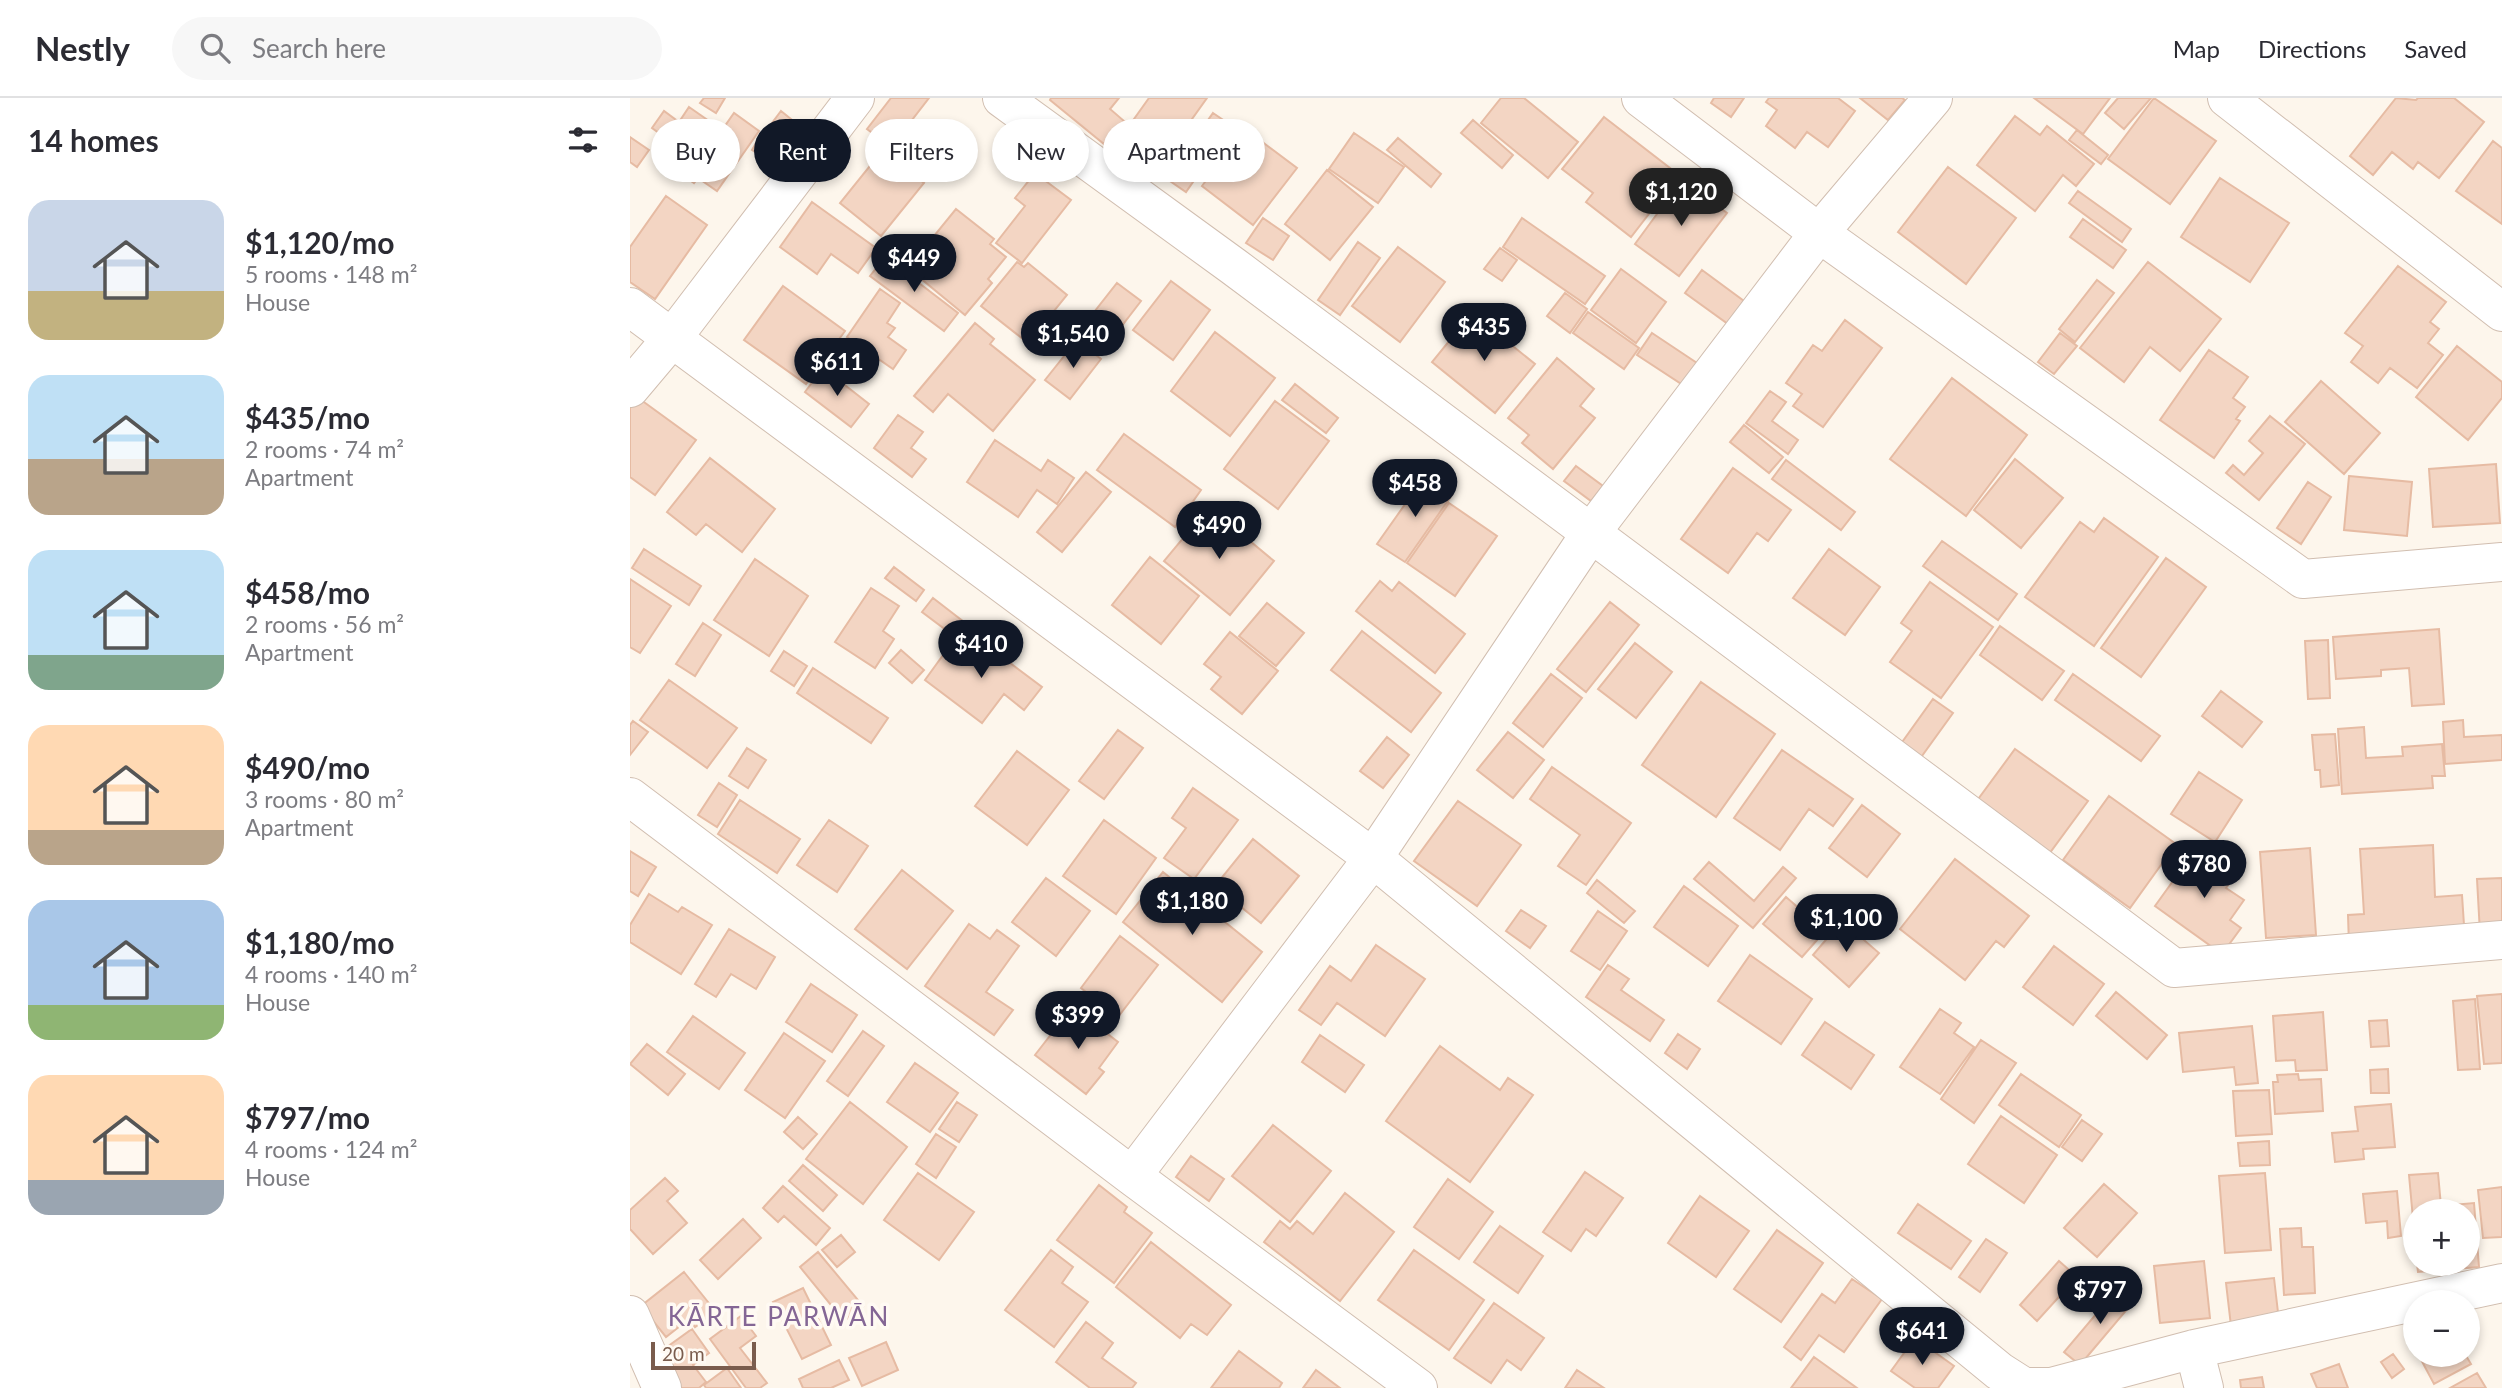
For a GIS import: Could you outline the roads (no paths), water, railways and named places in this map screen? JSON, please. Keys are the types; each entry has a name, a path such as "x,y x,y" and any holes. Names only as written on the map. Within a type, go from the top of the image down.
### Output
{"street":[{"path":"630,388 673,337 855,98"},
{"path":"1002,98 1233,266 2174,968 2502,940"},
{"path":"1641,98 1819,233 2303,579 2502,562"},
{"path":"1132,1176 1373,858 1590,534 1819,233 1933,98"},
{"path":"2227,98 2502,312"},
{"path":"630,307 1373,858 1988,1363 2024,1387 2051,1387 2194,1349 2502,1283"},
{"path":"630,797 1418,1388"},
{"path":"630,1315 662,1388"},
{"path":"2194,1349 2204,1388"}],"district":[{"name":"KĀRTE PARWĀN","path":"779,1317"}]}
